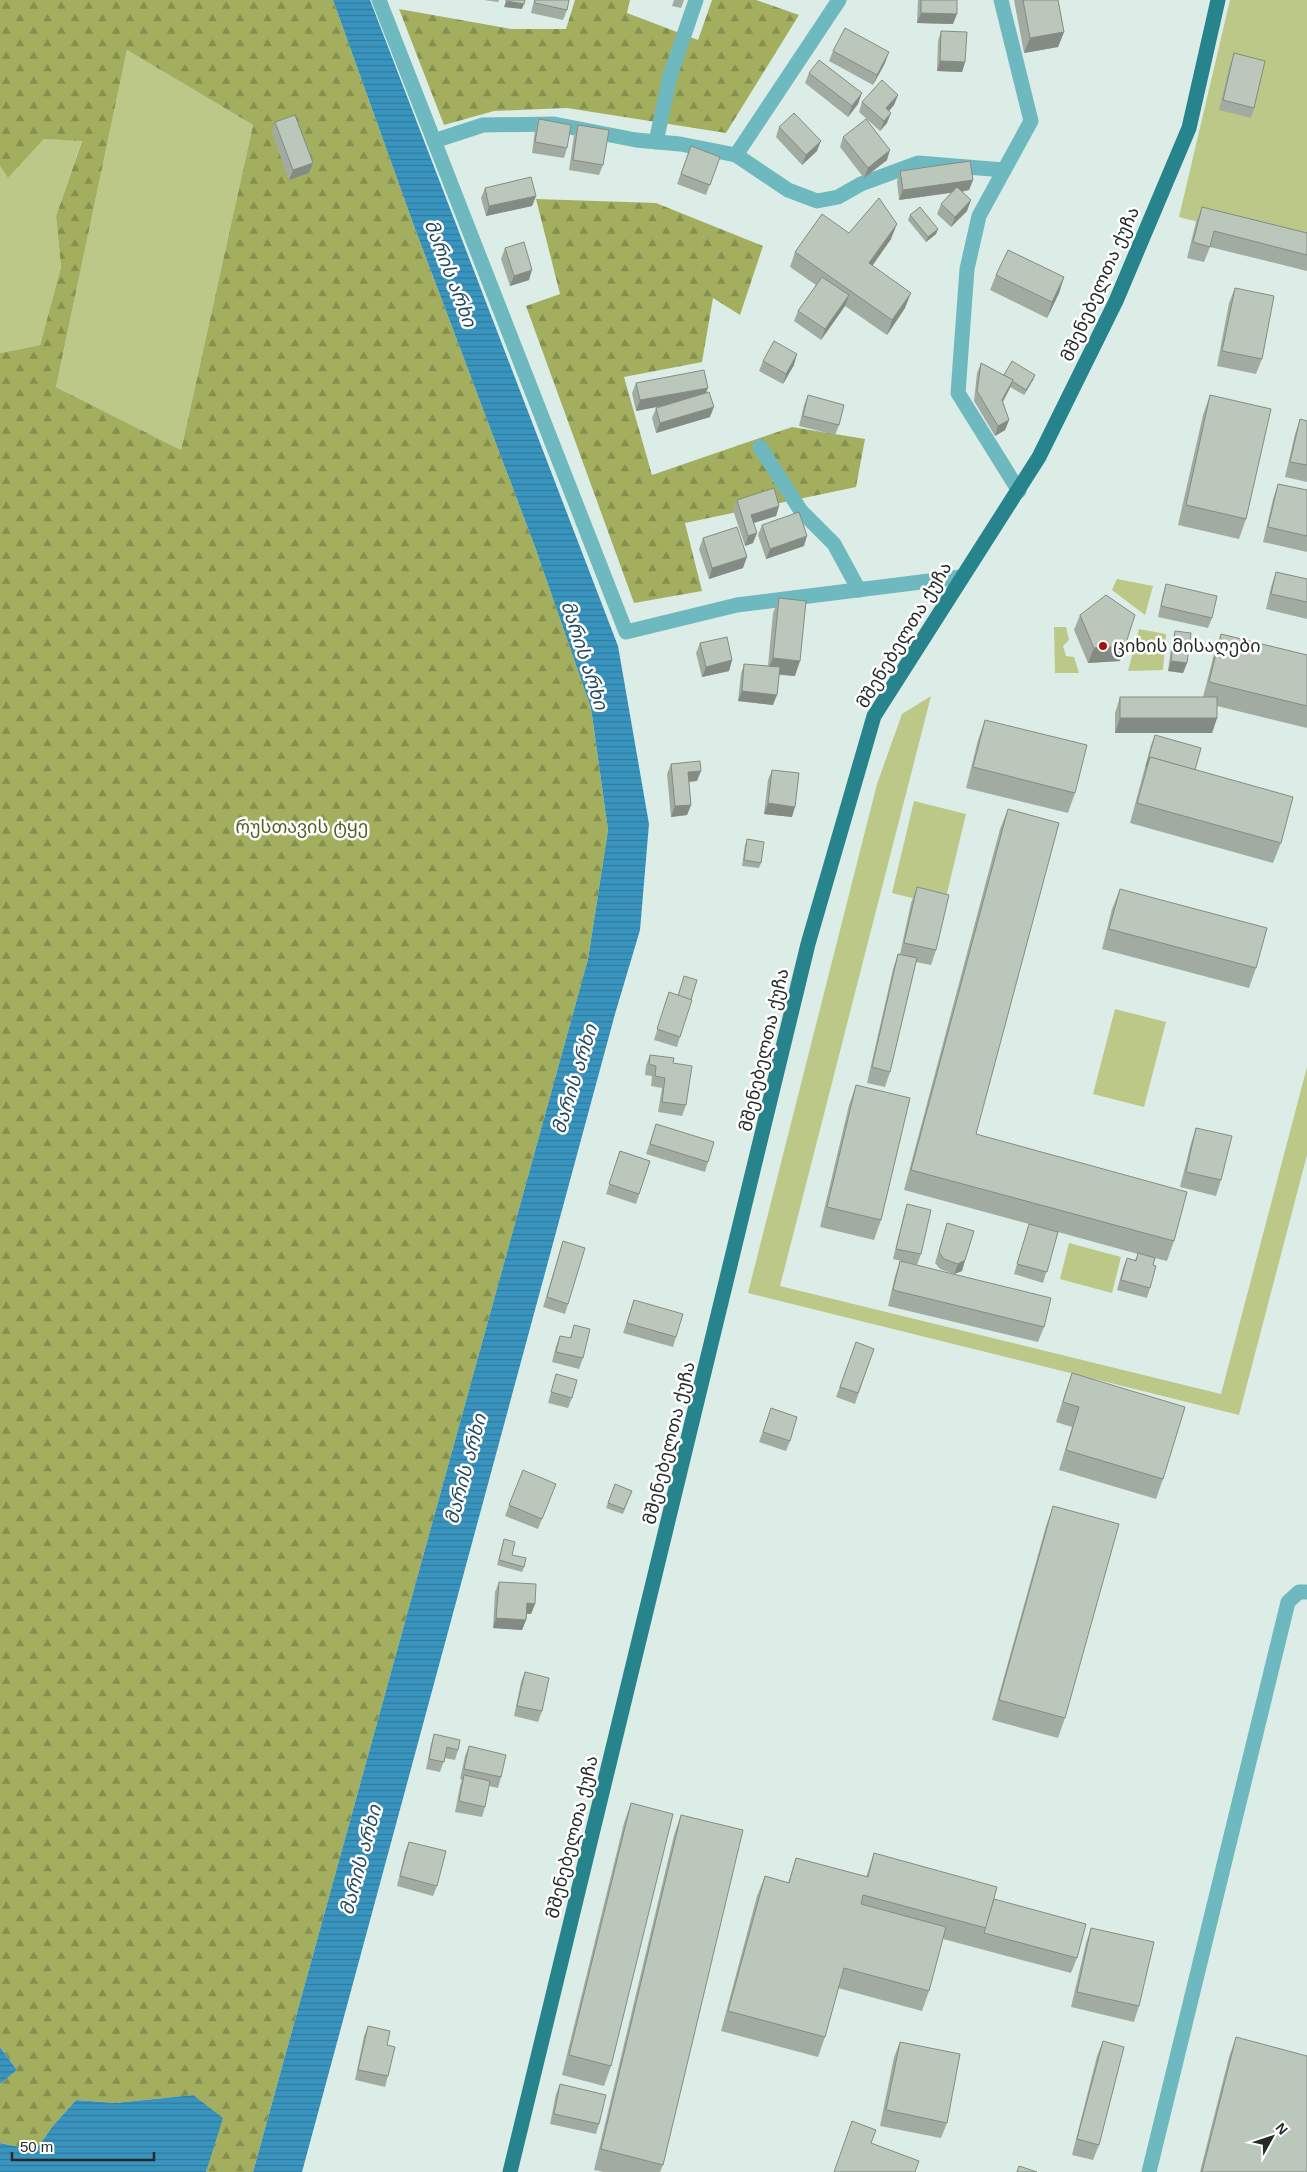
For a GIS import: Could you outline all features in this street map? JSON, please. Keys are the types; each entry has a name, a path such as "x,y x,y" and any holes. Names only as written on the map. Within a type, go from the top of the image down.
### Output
{"main road":[{"name":"მშენებელთა ქუჩა","path":"510,2172 808,944 874,716 1039,457 1116,301 1189,128 1218,0"}],"street":[{"path":"379,0 626,632 737,605 962,577"},
{"path":"656,142 670,76 696,0"},
{"path":"736,156 839,0"},
{"path":"1002,0 1031,121 979,216 967,269 958,393 1019,491"},
{"path":"434,141 483,125 512,123 554,124 636,140 680,144 736,156 788,190 817,201 838,197 861,184 918,163 1004,170"},
{"path":"760,447 801,511 834,544 859,590"},
{"path":"1149,2172 1288,1602 1299,1592 1307,1592"}],"green space":[{"name":"რუსთავის ტყე","path":"0,0 333,0 414,226 535,547 591,708 608,830 588,959 253,2172 206,2172 212,2150 193,2095 115,2103 76,2100 52,2127 36,2150 0,2143 0,2084 17,2070 0,2047 0,353 40,345 61,267 56,216 82,141 44,139 8,178 0,166","holes":["127,50 253,125 181,450 56,387"]},
{"path":"575,0 630,0 627,13 698,40 712,0 756,0 799,15 726,133 567,108 494,111 444,125 399,9 511,29 566,29"},
{"path":"1230,0 1307,0 1307,250 1179,217"},
{"path":"127,50 253,125 181,450 56,387"},
{"path":"44,139 82,140 56,216 61,267 40,345 0,353 0,166 8,178"},
{"path":"536,199 656,203 763,246 740,315 713,298 702,362 624,377 652,475 792,427 865,439 856,487 685,523 702,591 634,603 526,306 560,294"},
{"path":"1117,579 1153,586 1145,615 1112,590"},
{"path":"1054,627 1066,627 1069,640 1063,646 1066,656 1074,657 1079,673 1055,673"},
{"path":"1139,629 1166,634 1163,670 1128,671"},
{"path":"931,696 780,1286 1221,1394 1307,1067 1307,1155 1239,1415 748,1293 877,784 902,714"},
{"path":"914,801 966,814 944,906 892,893"},
{"path":"1115,1009 1166,1022 1144,1107 1093,1094"},
{"path":"1069,1243 1121,1257 1112,1293 1060,1279"}],"water":[{"name":"მარის არხი","path":"333,0 370,0 618,646 649,824 640,930 615,1014 302,2172 253,2172 588,959 608,830 591,708 535,547 414,226"},
{"path":"0,2047 17,2070 0,2084"},
{"path":"193,2095 223,2118 206,2172 0,2172 0,2143 36,2150 52,2127 76,2100 115,2103"}],"building":[{"path":"506,0 525,0 524,4"},
{"path":"535,0 569,0 567,10 535,3"},
{"path":"921,0 957,0 957,14 921,13"},
{"path":"1023,0 1058,0 1064,32 1030,38"},
{"path":"845,28 889,52 877,75 833,51"},
{"path":"941,31 967,32 965,62 940,61"},
{"path":"1234,53 1265,61 1254,108 1223,100"},
{"path":"819,60 862,93 852,106 809,73"},
{"path":"882,80 898,95 886,108 891,113 884,121 862,102"},
{"path":"794,113 821,141 806,155 779,127"},
{"path":"295,115 313,163 293,170 275,122"},
{"path":"539,119 571,125 567,148 535,142"},
{"path":"866,119 890,150 868,168 843,137"},
{"path":"578,125 609,130 603,165 573,160"},
{"path":"691,146 720,157 710,185 681,174"},
{"path":"970,161 973,180 903,190 900,171"},
{"path":"531,177 536,196 489,206 485,188"},
{"path":"957,187 971,200 955,217 941,204"},
{"path":"879,198 897,224 869,263 911,293 892,320 795,252 822,214 849,233"},
{"path":"920,207 938,229 928,237 910,215"},
{"path":"1202,207 1307,233 1307,255 1214,231 1210,247 1193,242"},
{"path":"524,242 532,270 514,276 505,248"},
{"path":"1008,250 1064,277 1052,302 996,275"},
{"path":"822,277 849,295 825,329 798,311"},
{"path":"1235,288 1274,296 1262,359 1222,351"},
{"path":"774,341 797,354 786,374 763,361"},
{"path":"1012,361 1035,375 1026,390 1004,375"},
{"path":"981,363 1013,380 1002,400 1009,420 998,426 977,391"},
{"path":"704,370 708,388 640,400 636,383"},
{"path":"709,392 714,407 660,423 656,408"},
{"path":"808,395 844,405 839,425 803,416"},
{"path":"1210,395 1271,409 1246,519 1186,505"},
{"path":"1300,419 1307,421 1307,465 1290,462"},
{"path":"1278,484 1307,490 1307,536 1268,527"},
{"path":"774,488 779,506 751,515 757,533 748,536 737,500"},
{"path":"799,512 807,536 770,549 762,525"},
{"path":"737,527 747,557 712,568 703,538"},
{"path":"1276,572 1307,579 1307,602 1271,594"},
{"path":"1166,584 1217,596 1212,618 1161,606"},
{"path":"1106,595 1135,615 1125,646 1094,648 1080,615"},
{"path":"779,598 806,601 800,661 773,658"},
{"path":"1175,631 1191,633 1187,663 1171,661"},
{"path":"1221,634 1307,655 1307,706 1209,682"},
{"path":"727,637 732,660 706,667 700,643"},
{"path":"744,664 780,667 777,695 742,691"},
{"path":"1120,697 1217,697 1217,718 1120,718"},
{"path":"985,720 1087,745 1075,793 973,767"},
{"path":"1155,735 1201,748 1195,770 1150,757 1146,767"},
{"path":"1150,757 1293,797 1281,843 1137,803"},
{"path":"700,761 701,771 688,772 691,805 675,806 671,764"},
{"path":"772,770 799,773 795,807 768,803"},
{"path":"1008,809 1059,823 976,1134 1187,1192 1174,1241 911,1170"},
{"path":"747,839 764,842 761,863 744,860"},
{"path":"917,887 949,895 936,950 904,943"},
{"path":"1120,889 1267,928 1256,968 1109,929"},
{"path":"898,954 917,958 890,1072 872,1067"},
{"path":"684,976 697,980 691,1000 678,996"},
{"path":"669,992 692,1000 680,1037 657,1029"},
{"path":"650,1055 674,1058 673,1063 692,1066 686,1105 662,1102 665,1078 655,1076 656,1066 649,1064"},
{"path":"856,1085 910,1098 881,1220 827,1207"},
{"path":"656,1124 714,1142 708,1162 650,1144"},
{"path":"1196,1128 1232,1136 1221,1180 1186,1172"},
{"path":"620,1151 650,1161 639,1194 609,1184"},
{"path":"907,1204 931,1210 921,1254 896,1249"},
{"path":"947,1223 974,1231 965,1260 958,1264 944,1259 939,1252"},
{"path":"1029,1224 1058,1232 1047,1272 1017,1264"},
{"path":"563,1241 585,1248 568,1304 547,1297"},
{"path":"1138,1253 1155,1258 1153,1265 1156,1266 1150,1288 1121,1280 1127,1258 1136,1261"},
{"path":"900,1261 1051,1298 1044,1327 893,1290"},
{"path":"634,1300 683,1314 676,1337 627,1323"},
{"path":"574,1325 590,1329 583,1358 556,1352 560,1336 571,1338"},
{"path":"856,1342 874,1349 858,1393 840,1387"},
{"path":"1072,1373 1185,1407 1163,1479 1066,1450 1079,1407 1063,1402"},
{"path":"556,1374 577,1380 572,1398 551,1392"},
{"path":"771,1408 797,1417 790,1441 763,1432"},
{"path":"523,1470 556,1484 542,1519 509,1505"},
{"path":"615,1484 632,1491 624,1509 608,1503"},
{"path":"1053,1506 1119,1524 1065,1718 999,1700"},
{"path":"504,1539 515,1542 512,1555 526,1558 524,1567 499,1560"},
{"path":"499,1582 536,1584 535,1604 527,1603 526,1620 496,1618"},
{"path":"525,1672 549,1678 542,1711 517,1706"},
{"path":"434,1734 460,1740 458,1750 447,1747 444,1762 429,1759"},
{"path":"469,1746 506,1755 501,1777 464,1769"},
{"path":"464,1775 490,1781 485,1807 459,1801"},
{"path":"631,1803 673,1814 611,2066 569,2055"},
{"path":"681,1815 743,1830 663,2165 601,2149"},
{"path":"409,1842 446,1851 437,1886 400,1876"},
{"path":"874,1853 997,1887 986,1928 863,1895 861,1904 946,1927 929,1991 844,1968 825,2037 728,2011 765,1876 789,1883 796,1858 868,1877"},
{"path":"994,1899 1086,1924 1077,1958 984,1933"},
{"path":"1091,1928 1154,1942 1139,2006 1077,1992"},
{"path":"368,2026 390,2031 387,2045 395,2047 388,2076 358,2070"},
{"path":"1236,2037 1307,2056 1307,2172 1202,2172"},
{"path":"1103,2041 1124,2047 1099,2145 1077,2139"},
{"path":"900,2042 960,2054 947,2123 886,2110"},
{"path":"560,2084 606,2095 599,2124 554,2114"},
{"path":"852,2121 876,2130 871,2143 919,2161 915,2172 834,2172"},
{"path":"1019,2166 1037,2172 1017,2172"}],"place":[{"name":"ციხის მისაღები","path":"1103,646"}]}
